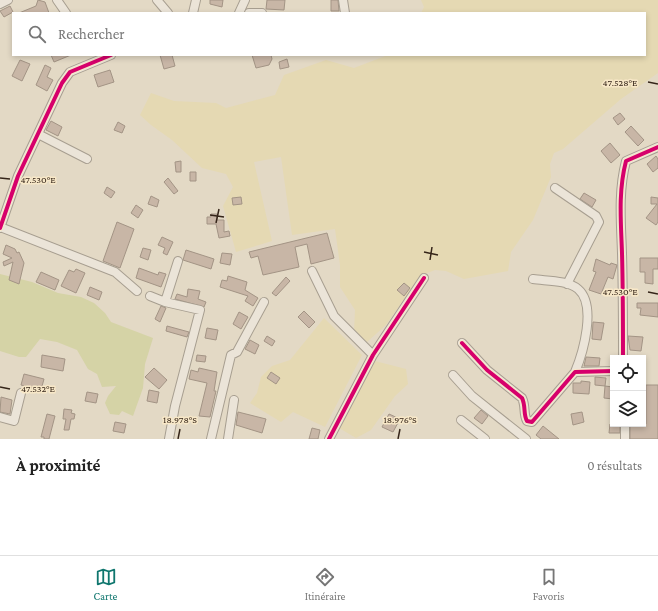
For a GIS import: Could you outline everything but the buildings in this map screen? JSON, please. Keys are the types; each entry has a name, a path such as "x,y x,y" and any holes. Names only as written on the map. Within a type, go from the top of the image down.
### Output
{"street":[{"path":"0,4 8,0"},
{"path":"57,0 65,12"},
{"path":"157,0 167,12"},
{"path":"192,12 196,0"},
{"path":"239,12 245,0"},
{"path":"343,0 345,12"},
{"path":"98,57 70,72 56,95 18,176 0,227 115,272 137,291"},
{"path":"38,134 87,159"},
{"path":"623,355 623,291 620,202 622,174 626,161 658,147"},
{"path":"554,188 596,216 599,222 567,284"},
{"path":"165,302 178,261"},
{"path":"312,271 334,316 373,355"},
{"path":"330,439 373,355 424,278"},
{"path":"462,342 487,370 522,398 525,404 525,417 527,421 532,422 575,372 583,353 588,322 584,297 578,289 567,284 533,279"},
{"path":"150,296 165,302 200,310 175,406 169,439"},
{"path":"211,439 231,356 237,352 264,302"},
{"path":"575,372 610,371"},
{"path":"453,375 472,396 526,439"},
{"path":"0,417 14,420 21,393"},
{"path":"228,439 234,400"},
{"path":"461,420 485,439"},
{"path":"625,427 625,439"}],"shaded area":[{"path":"421,0 658,0 658,73 621,99 563,149 554,153 550,164 551,177 533,220 511,252 508,271 464,279 446,271 435,270 420,276 386,325 367,342 354,332 355,310 340,287 340,265 335,229 292,235 281,157 254,162 272,241 236,252 223,206 233,187 226,174 202,168 172,140 140,115 151,93 174,101 216,103 226,108 275,95 284,75 326,60 354,68 385,56 646,56 646,12 422,12 424,7"},
{"path":"0,274 32,282 58,293 81,297 94,303 105,313 111,322 153,338 145,364 143,388 133,416 122,411 119,415 110,414 105,403 108,396 116,386 102,387 97,374 88,369 77,350 57,342 40,339 26,357 19,357 0,351"},
{"path":"324,318 362,355 325,427 293,412 281,422 250,403 257,393 261,377 272,366 290,360"},
{"path":"375,361 406,369 408,384 395,396 371,430 356,438 339,428"}],"cycle path":[{"path":"0,228 18,176 62,83 70,72 109,56"},
{"path":"623,355 621,207 623,173 626,161 658,147"},
{"path":"329,439 373,355 424,278"},
{"path":"462,343 487,370 522,398 527,421 532,422 575,372 610,371"}]}
